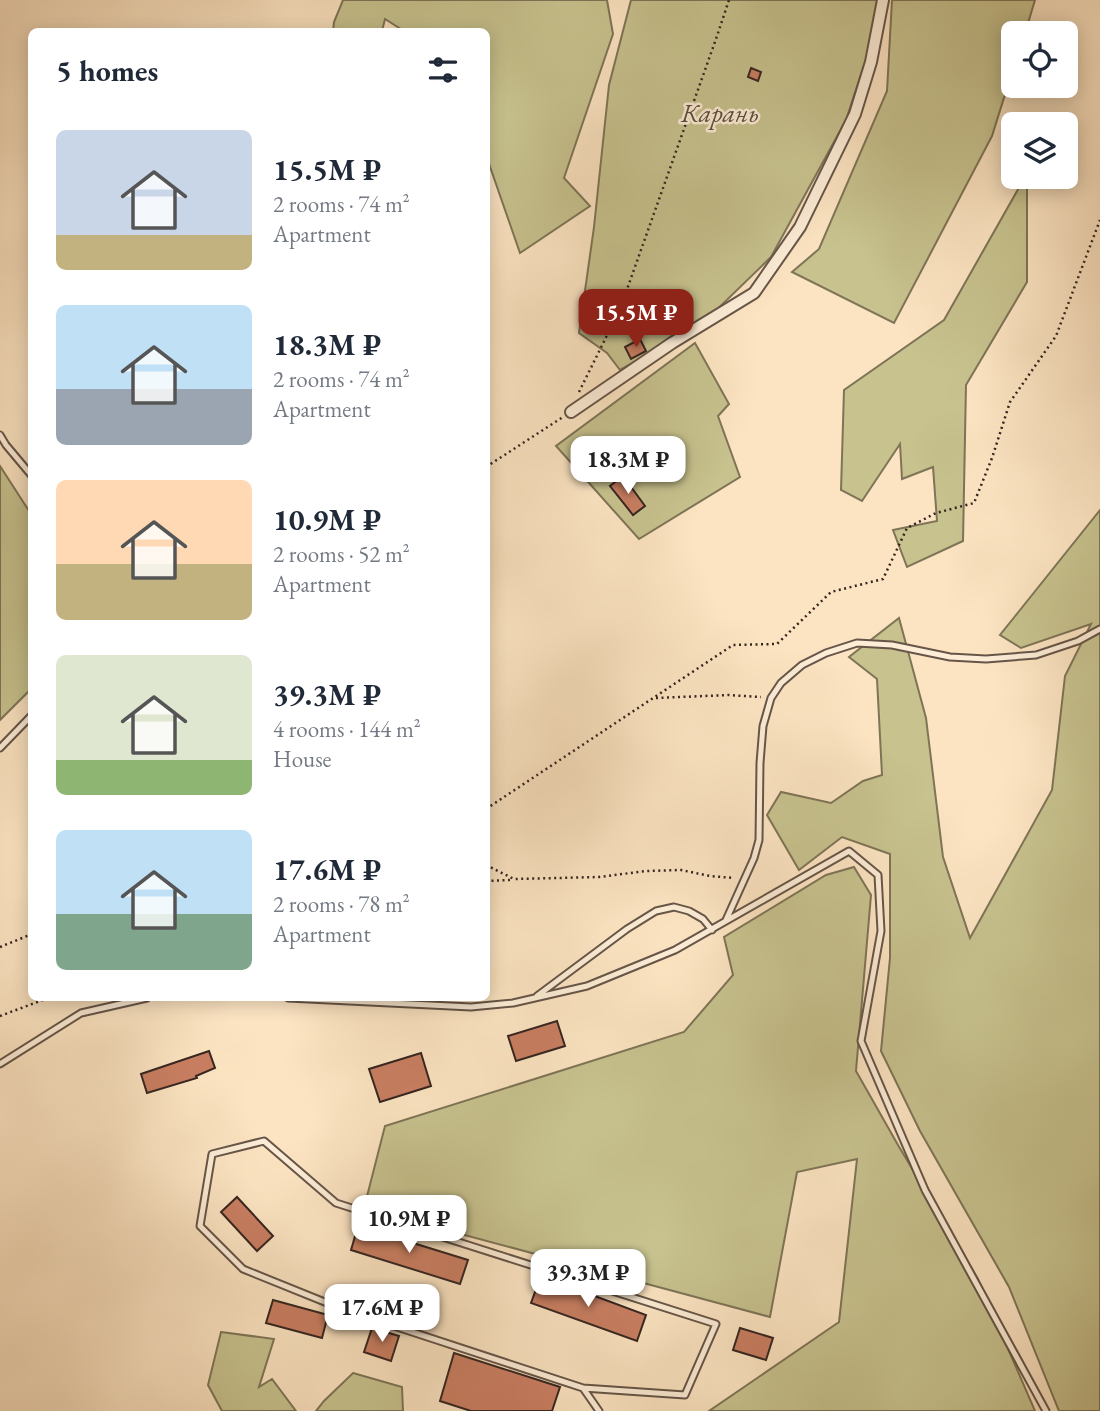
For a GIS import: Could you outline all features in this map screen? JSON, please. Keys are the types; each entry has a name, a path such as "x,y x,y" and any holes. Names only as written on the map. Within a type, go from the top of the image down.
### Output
{"street":[{"path":"571,412 672,343 754,293 800,227 855,114 871,62 883,0"}],"lane":[{"path":"0,435 28,471"},
{"path":"0,452 6,445"},
{"path":"726,922 759,840 763,726 771,698 780,683 802,665 826,653 857,643 892,645 950,657 986,659 1036,655 1100,629"},
{"path":"0,748 28,719"},
{"path":"349,1001 471,1007 513,1003 587,986 675,950 849,851 878,875 881,931 860,1041 925,1190 1046,1411"},
{"path":"535,998 627,929 656,911 674,907 689,911 703,919 712,930"},
{"path":"0,1064 81,1013 134,1001"},
{"path":"583,1388 685,1395 716,1324 336,1203 264,1141 212,1154 200,1226 243,1269 342,1309 583,1388 599,1411"}],"path":[{"path":"490,464 571,412 620,309 729,0"},
{"path":"490,806 733,645 778,644 831,592 883,579 907,527 936,513 975,503 1010,402 1056,336 1100,220"},
{"path":"654,698 727,695 771,698"},
{"path":"490,867 514,879"},
{"path":"490,881 598,877 681,870 710,876 745,878"},
{"path":"0,947 28,936"},
{"path":"0,1016 40,1001"}],"green space":[{"path":"343,0 607,0 613,34 564,178 590,206 520,253 490,167 490,28 399,28 385,19 383,28 333,28"},
{"name":"Карань","path":"631,0 880,0 869,50 846,120 771,257 700,326 620,370 607,353 579,333 594,227 609,85"},
{"path":"892,0 1035,0 1029,21 1001,21 1001,98 1004,98 992,136 894,323 792,272 819,249 887,91"},
{"path":"1018,189 1027,189 1027,282 966,385 963,541 907,567 893,530 937,521 933,467 902,479 900,444 862,501 841,490 844,390 944,320"},
{"path":"695,343 729,404 718,416 740,477 639,539 556,446"},
{"path":"0,466 28,509 28,692 0,720"},
{"path":"1100,510 1100,1411 1059,1411 1009,1287 920,1131 881,1051 890,958 890,854 842,837 799,870 767,815 781,792 831,803 863,781 882,775 877,679 849,657 899,618 926,718 943,857 970,938 1052,790 1065,676 1091,624 1021,648 1000,635"},
{"path":"854,867 871,895 856,1071 978,1279 1035,1411 709,1411 839,1322 857,1159 797,1172 770,1317 364,1208 385,1126 684,1032 733,975 724,937 826,875"},
{"path":"221,1332 274,1339 259,1387 272,1379 296,1411 222,1411 208,1385"},
{"path":"353,1373 402,1387 403,1411 316,1411"}],"building":[{"path":"751,68 761,72 758,81 748,77"},
{"path":"640,339 646,351 631,359 625,347"},
{"path":"623,476 645,506 633,515 610,486"},
{"path":"557,1021 565,1046 516,1061 508,1036"},
{"path":"209,1051 215,1068 196,1076 197,1078 147,1093 141,1074"},
{"path":"421,1053 431,1086 380,1102 369,1069"},
{"path":"237,1197 273,1236 257,1251 221,1212"},
{"path":"358,1226 468,1260 460,1284 351,1250"},
{"path":"541,1276 646,1315 637,1341 531,1303"},
{"path":"273,1300 328,1315 322,1338 266,1323"},
{"path":"372,1328 399,1336 391,1361 364,1352"},
{"path":"740,1328 773,1338 766,1360 733,1350"},
{"path":"454,1353 560,1387 552,1411 471,1411 440,1401"}]}
